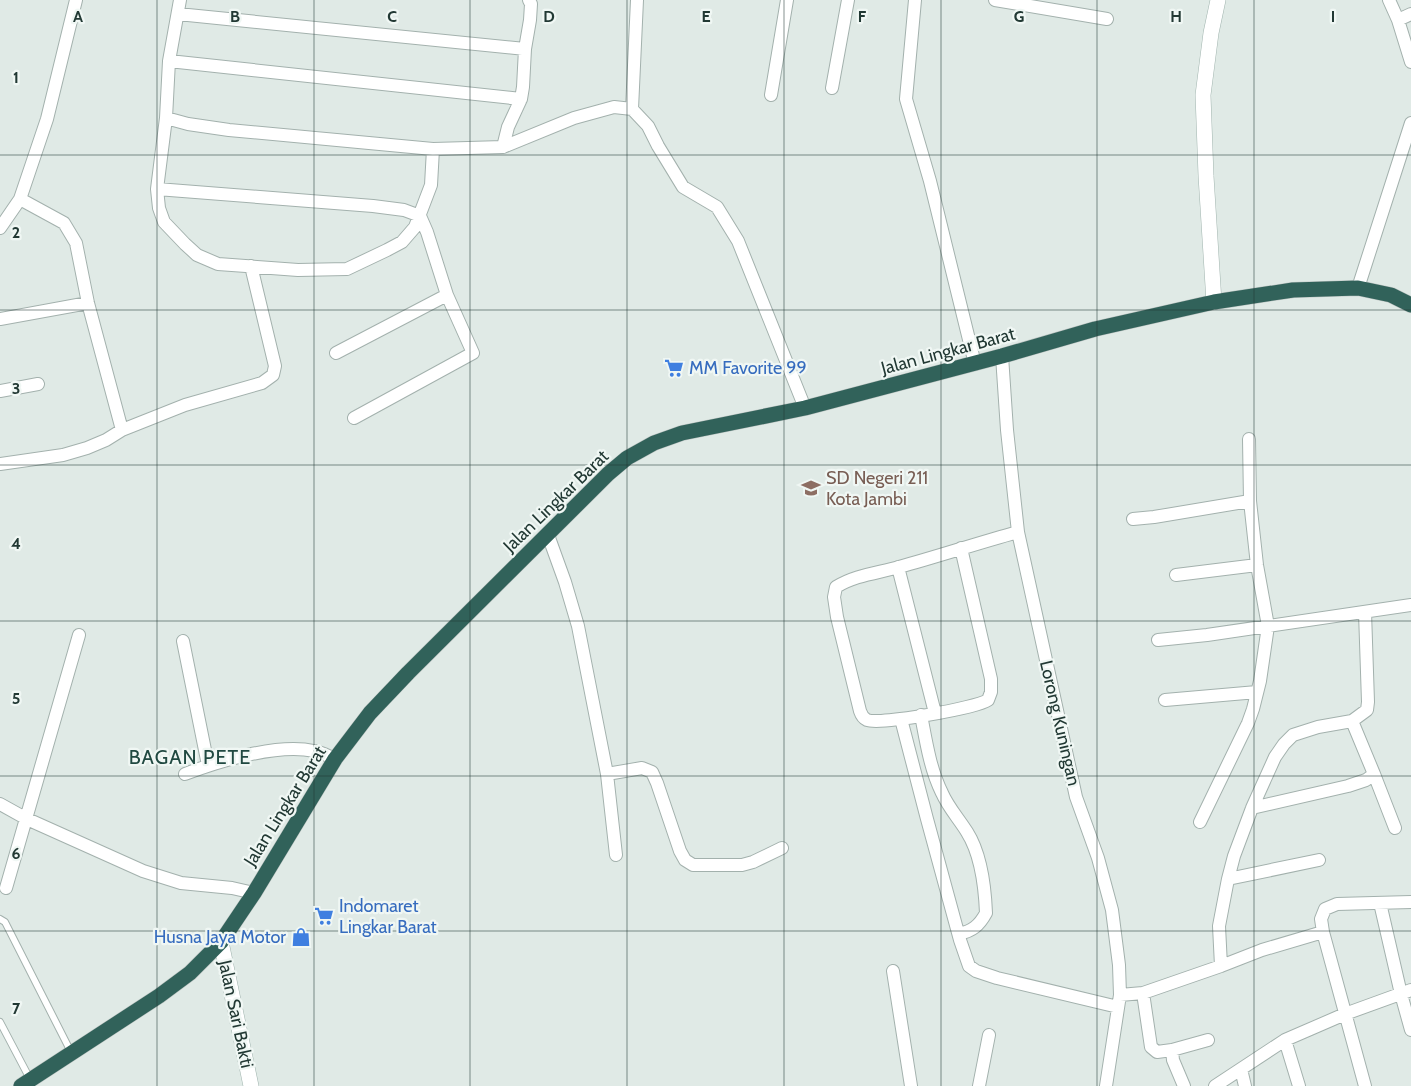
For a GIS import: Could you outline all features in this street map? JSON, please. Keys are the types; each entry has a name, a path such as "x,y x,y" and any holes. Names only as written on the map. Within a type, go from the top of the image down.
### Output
{"highway":[{"name":"Jalan Lingkar Barat","path":"26,1083 159,996 190,973 221,942 254,893 335,759 370,713 408,672 608,474 627,458 654,443 682,433 805,408 974,364 1094,329 1214,302 1293,290 1358,288 1390,295 1411,305"}],"street":[{"path":"0,228 20,199 47,119 76,0"},
{"path":"180,0 169,62 166,118 157,189 159,208 164,222 197,255 218,264 298,270 346,269 402,242 415,227 431,186 433,149"},
{"path":"503,147 508,127 521,99 525,49 530,20 531,4 529,0"},
{"path":"632,109 637,0"},
{"path":"771,95 787,0"},
{"path":"832,88 848,0"},
{"path":"915,0 906,99 930,181 974,364"},
{"path":"995,0 1107,20"},
{"path":"1214,302 1203,95 1211,32 1218,0"},
{"path":"1389,0 1398,20 1411,62"},
{"path":"178,14 525,49"},
{"path":"1398,20 1411,14"},
{"path":"169,62 521,99"},
{"path":"166,118 188,124 229,130 433,149 503,147 574,118 614,107 632,109 648,126 683,187 717,207 738,241 805,408"},
{"path":"1358,288 1411,123"},
{"path":"157,189 373,206 404,210 420,216 447,294 473,354 354,418"},
{"path":"20,199 64,222 76,243 88,303 122,430"},
{"path":"0,464 63,455 87,448 106,440 122,430 185,405 262,383 273,375 275,366 251,266"},
{"path":"336,353 447,294"},
{"path":"0,319 88,303"},
{"name":"Lorong Kuningan","path":"1002,356 1007,430 1018,532 1076,797 1098,858 1112,910 1119,965 1119,1001 1106,1086"},
{"path":"0,391 38,384"},
{"path":"1200,822 1248,723 1260,681 1268,626 1257,565 1250,500 1249,439"},
{"path":"1133,519 1250,500"},
{"path":"960,548 991,679 991,692 988,700 976,705 901,719 867,720 860,711 850,674 837,617 834,597 836,587 844,582 960,548 1018,532"},
{"path":"548,535 578,626 607,774 616,855"},
{"path":"1176,575 1257,565"},
{"path":"898,567 935,712"},
{"path":"1158,640 1411,606"},
{"path":"1221,966 1219,926 1228,879 1234,856 1252,808 1275,757 1293,735 1318,727 1352,721 1367,710 1365,612"},
{"path":"6,888 79,635"},
{"path":"182,641 208,765"},
{"path":"1165,700 1257,692"},
{"path":"921,715 934,774 942,794 968,832 976,848 982,879 986,913 976,928 958,934"},
{"path":"901,719 958,934 969,966 976,972 997,978 1119,1001 1262,950 1323,932"},
{"path":"1352,721 1395,828"},
{"path":"185,774 208,765 266,751 291,748 315,751 335,759"},
{"path":"607,774 642,768 652,772 658,783 680,851 685,860 693,865 742,866 782,848"},
{"path":"1252,808 1348,786 1366,780 1374,774"},
{"path":"0,804 27,820 143,871 181,883 232,888 254,893"},
{"path":"1228,879 1319,860"},
{"path":"1365,1086 1321,919 1325,909 1337,904 1411,902"},
{"path":"1380,903 1406,992 1411,1030"},
{"name":"Jalan Sari Bakti","path":"221,942 251,1086"},
{"path":"892,971 911,1086"},
{"path":"1214,1086 1285,1040 1345,1014 1406,992"},
{"path":"1143,993 1152,1047 1157,1052 1208,1040"},
{"path":"979,1086 989,1034"},
{"path":"1285,1040 1299,1086"},
{"path":"1172,1050 1173,1060 1184,1086"},
{"path":"1241,1069 1245,1086"}],"lane":[{"path":"0,919 5,922 71,1052"},
{"path":"0,1022 26,1083"}],"place":[{"name":"MM Favorite 99","path":"674,368"},
{"name":"SD Negeri 211 Kota Jambi","path":"811,488"},
{"name":"Indomaret Lingkar Barat","path":"324,916"},
{"name":"Husna Jaya Motor","path":"301,937"}],"district":[{"name":"BAGAN PETE","path":"190,757"}]}
